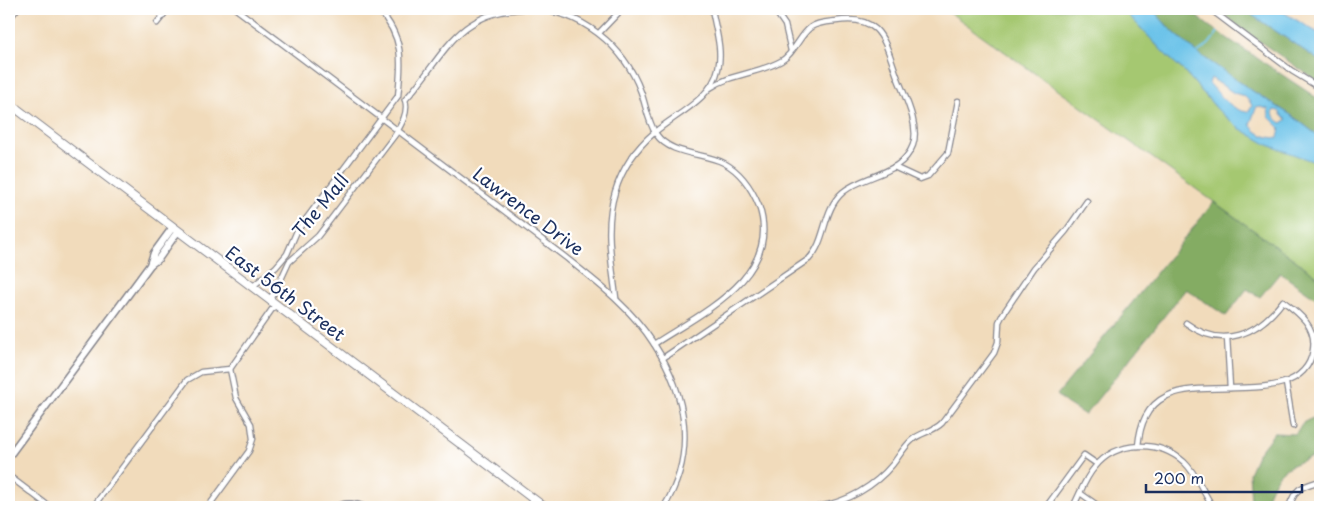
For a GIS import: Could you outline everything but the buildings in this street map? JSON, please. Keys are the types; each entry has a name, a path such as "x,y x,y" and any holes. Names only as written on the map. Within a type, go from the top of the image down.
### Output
{"main road":[{"name":"East 56th Street","path":"9,103 544,507"},
{"path":"9,456 150,265 154,254 176,229"}],"street":[{"path":"9,19 17,9"},
{"path":"157,23 168,9"},
{"name":"Lawrence Drive","path":"236,9 554,249 616,298 636,320 663,358 679,395 684,418 683,457 678,476 664,507"},
{"path":"378,9 391,26 399,48 402,69 398,96 405,100 454,38 467,26 489,14 521,9"},
{"path":"530,9 553,12 569,17 599,34 616,50 632,72 655,132 661,140 673,148 717,160 734,170 754,194 760,210 763,226 762,241 757,257 740,284 725,297 654,344"},
{"path":"599,34 622,9"},
{"path":"710,88 717,76 720,62 712,9"},
{"path":"774,9 785,25 791,51"},
{"path":"1210,9 1292,71 1320,88"},
{"path":"616,298 609,218 621,176 639,147 710,88 730,77 759,70 780,62 808,29 818,23 855,19 869,23 878,31 888,50 915,127 915,137 906,157 894,168 854,185 840,195 829,211 817,247 807,260 663,358"},
{"name":"The Mall","path":"252,287 286,256 296,231 398,96"},
{"name":"The Mall","path":"230,369 272,303 276,290 291,260 318,236 398,131 405,114 405,100"},
{"path":"894,168 920,179 928,176 948,151 958,101"},
{"path":"818,507 840,502 866,489 884,474 913,439 935,429 942,423 996,351 999,340 999,322 1003,314 1034,268 1066,231 1087,201"},
{"path":"286,256 291,260"},
{"path":"276,267 284,272"},
{"path":"1138,446 1139,432 1143,420 1153,406 1162,398 1180,392 1286,383 1298,377 1312,357 1314,343 1306,320 1283,301 1260,326 1244,333 1228,336 1208,335 1196,331 1186,323"},
{"path":"1228,336 1230,388"},
{"path":"93,507 187,380 201,372 230,369 236,398 251,424 253,439 249,451 208,507"},
{"path":"1286,383 1293,426"},
{"path":"1073,507 1088,477 1097,464 1116,451 1138,446 1162,449 1184,462 1213,507"},
{"path":"1046,507 1084,455 1097,464"},
{"path":"9,476 50,507"},
{"path":"1289,507 1293,495 1299,488 1320,481"},
{"path":"1080,493 1100,507"},
{"path":"334,507 346,503 365,507"}],"green space":[{"path":"945,9 1123,9 1165,54 1185,72 1218,110 1239,128 1320,164 1320,278"},
{"path":"1152,9 1187,9 1209,26 1320,100 1320,137 1291,115 1196,52 1170,29"},
{"path":"1218,9 1243,9 1320,61 1320,83 1243,30"},
{"path":"1214,202 1320,278 1320,301 1280,273 1260,297 1247,289 1226,316 1186,289 1085,415 1066,403 1057,395"},
{"path":"1320,412 1320,454 1290,466 1283,471 1273,483 1264,506 1251,501 1249,473 1257,455 1274,433 1295,434 1304,422 1317,416"}],"water":[{"path":"1123,9 1152,9 1170,29 1196,52 1291,115 1320,137 1320,164 1268,145 1239,128 1218,110 1185,72 1165,54","holes":["1211,78 1234,93 1244,96 1252,106 1248,112 1237,109 1227,102 1209,83","1257,106 1268,109 1269,117 1280,128 1278,138 1262,135 1250,124","1274,110 1279,111 1287,119 1282,123 1273,114"]},
{"path":"1243,9 1278,9 1320,34 1320,61"}],"waterway":[{"path":"1197,53 1209,44 1218,32"}]}
